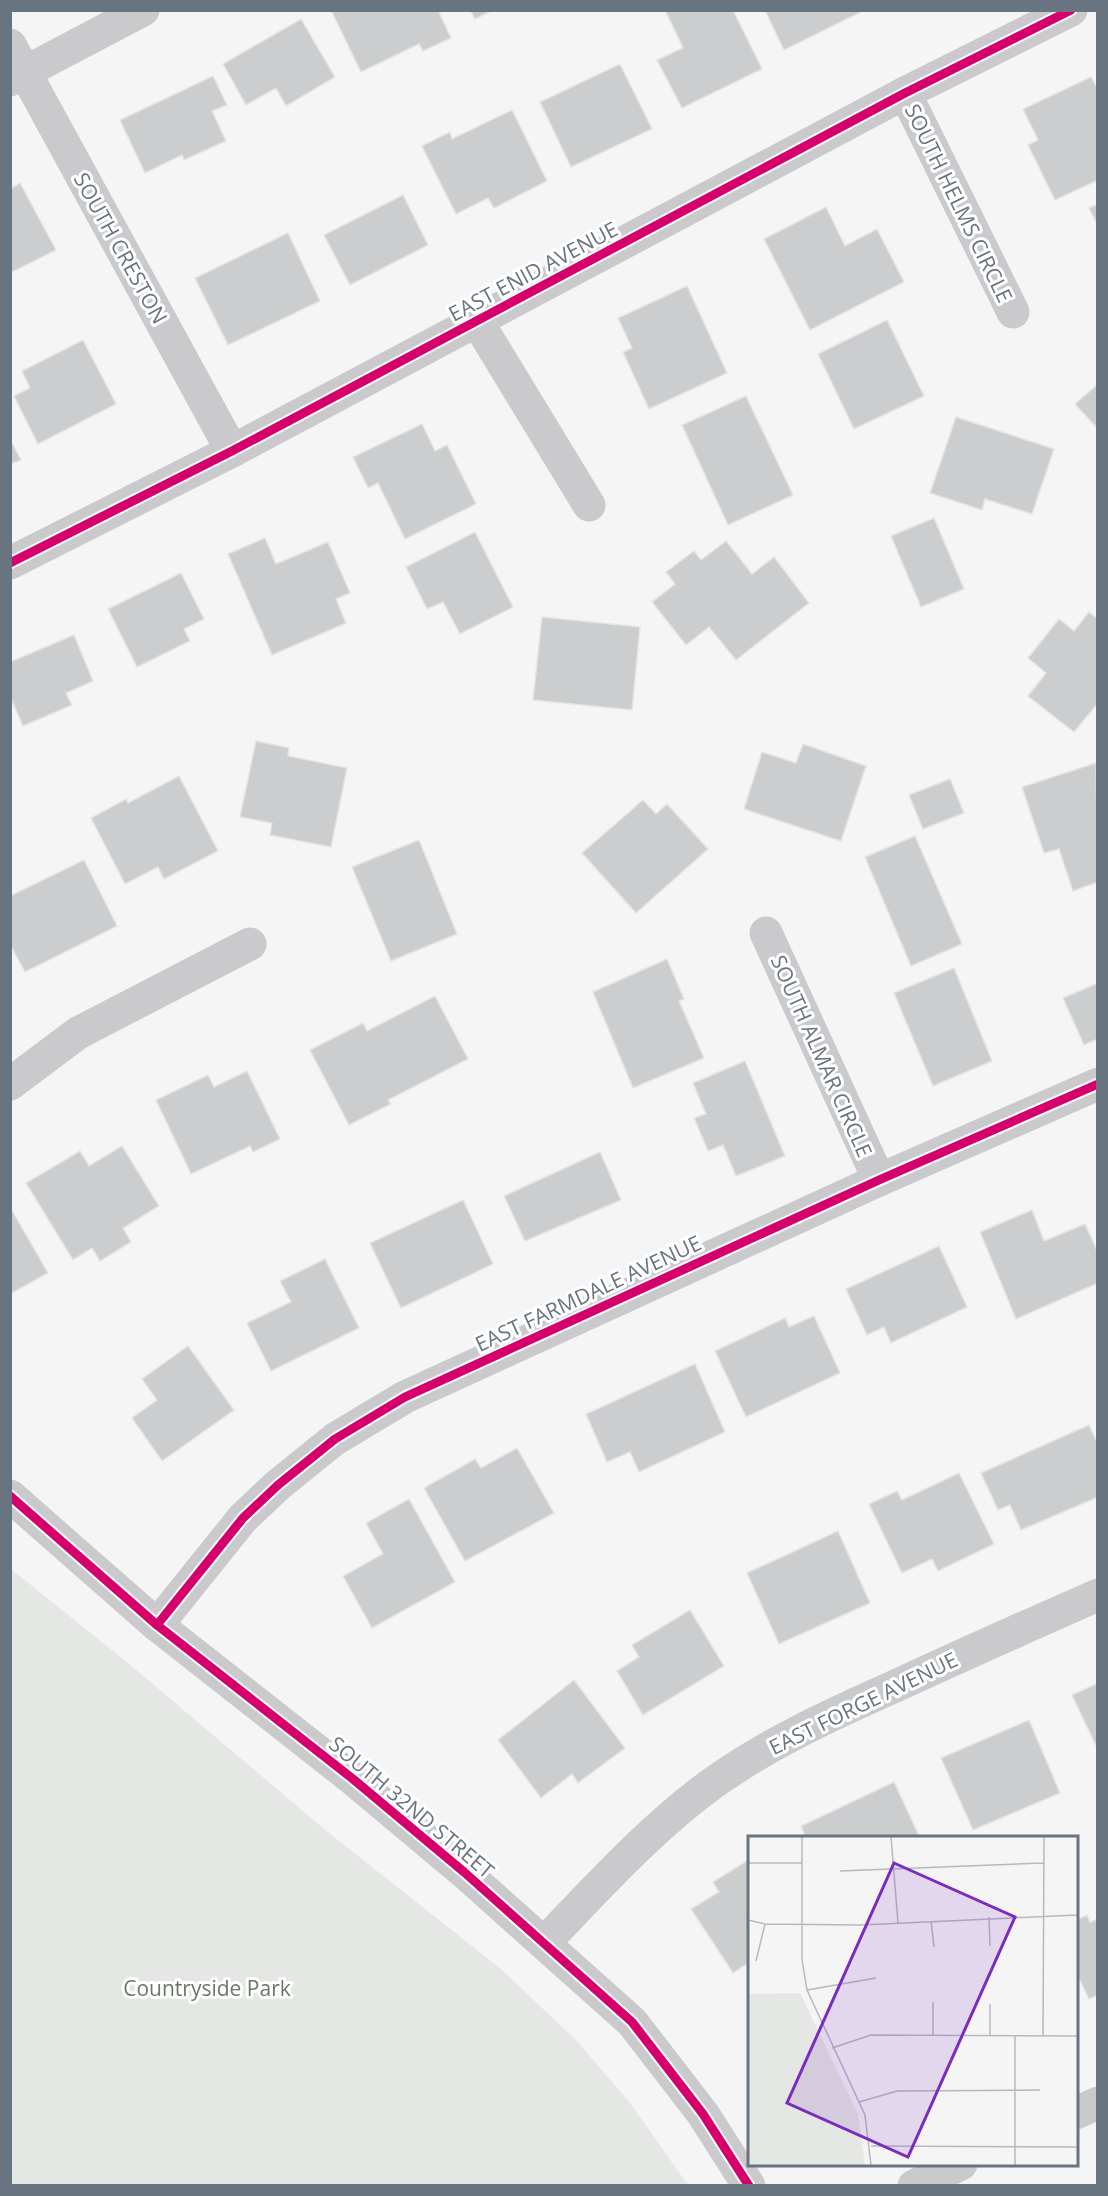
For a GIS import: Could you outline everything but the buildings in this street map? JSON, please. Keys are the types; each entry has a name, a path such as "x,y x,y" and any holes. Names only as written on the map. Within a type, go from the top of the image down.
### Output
{"street":[{"path":"15,66 143,10"},
{"name":"EAST ENID AVENUE","path":"10,563 232,451 905,93 1071,10"},
{"name":"SOUTH CRESTON","path":"15,66 232,451"},
{"name":"SOUTH HELMS CIRCLE","path":"905,93 1013,312"},
{"path":"477,321 589,505"},
{"name":"SOUTH ALMAR CIRCLE","path":"766,933 879,1180"},
{"path":"10,1084 78,1033 250,944"},
{"name":"EAST FARMDALE AVENUE","path":"157,1625 243,1518 278,1485 335,1439 405,1397 879,1180 1098,1084"},
{"name":"SOUTH 32ND STREET","path":"10,1496 157,1625 353,1779 545,1942 632,2022 703,2114 749,2186"},
{"name":"EAST FORGE AVENUE","path":"545,1942 625,1860 671,1817 713,1783 757,1754 796,1731 834,1713 1098,1595"},
{"path":"1078,2113 1098,2103"},
{"path":"914,2186 957,2166"}],"green space":[{"name":"Countryside Park","path":"11,1569 128,1663 329,1833 501,1969 576,2040 630,2103 688,2185 11,2185"}],"cycle path":[{"path":"10,563 232,451 905,93 1071,10"},
{"path":"157,1625 243,1518 278,1485 335,1439 405,1397 879,1180 1098,1084"},
{"path":"10,1496 157,1625 353,1779 464,1872 632,2022 703,2114 749,2186"}]}
